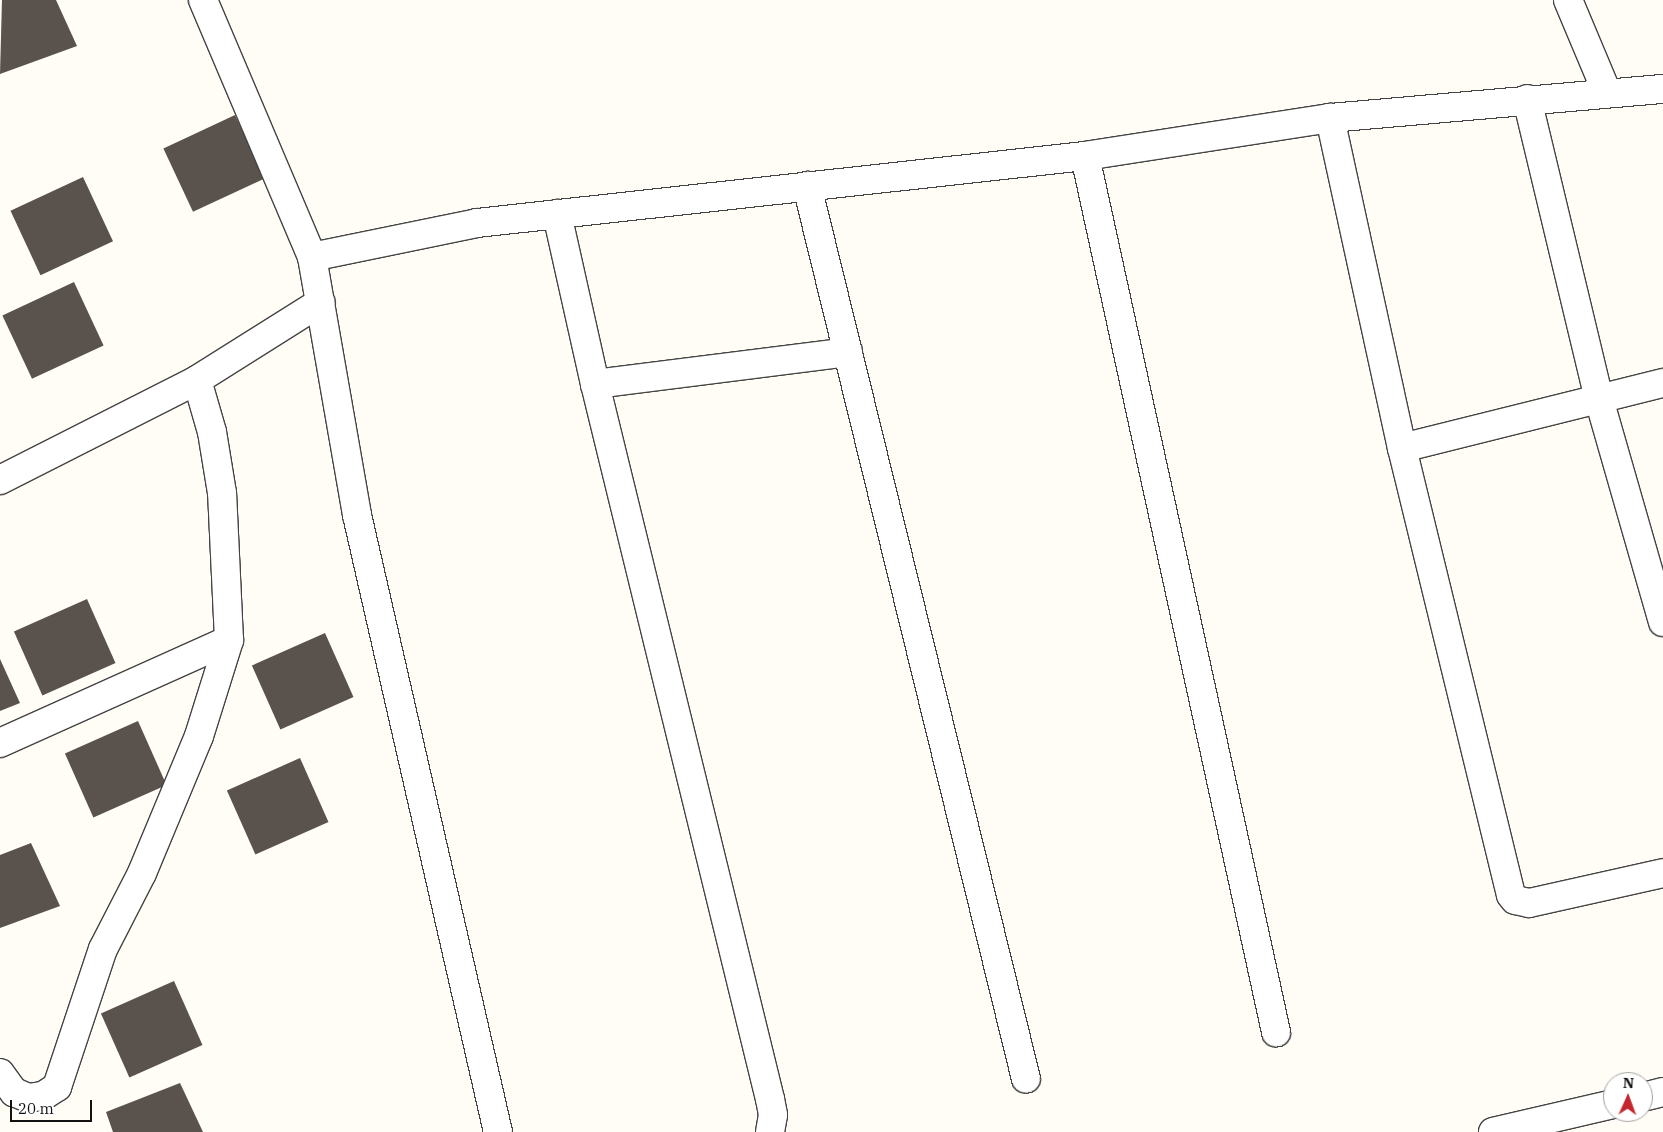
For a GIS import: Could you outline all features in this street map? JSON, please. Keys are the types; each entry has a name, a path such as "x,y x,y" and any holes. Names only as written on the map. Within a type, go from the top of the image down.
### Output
{"street":[{"path":"203,0 312,257 357,515 498,1132"},
{"path":"1568,0 1607,93"},
{"path":"312,257 467,224 1085,156 1330,118 1663,88"},
{"path":"1527,100 1599,399 1663,622"},
{"path":"1330,118 1402,448 1511,895 1515,900 1529,903 1663,873"},
{"path":"1085,156 1276,1032"},
{"path":"807,186 1026,1079"},
{"path":"557,214 594,384 770,1098 773,1115 770,1132"},
{"path":"0,480 197,380 321,302"},
{"path":"594,384 848,352"},
{"path":"0,1072 14,1092 28,1098 43,1096 57,1087 103,949 142,873 199,736 229,640 222,493 212,432 197,380"},
{"path":"1402,448 1663,384"},
{"path":"0,743 229,640"},
{"path":"1493,1132 1603,1106"}],"building":[{"path":"2,0 56,0 77,46 0,74"},
{"path":"235,115 265,178 193,212 163,148"},
{"path":"83,177 113,241 41,275 10,211"},
{"path":"74,282 104,345 32,379 2,315"},
{"path":"87,599 115,663 42,695 14,632"},
{"path":"325,633 353,697 280,729 252,666"},
{"path":"0,659 20,703 0,711"},
{"path":"138,721 166,785 93,817 65,754"},
{"path":"300,758 328,822 255,854 227,791"},
{"path":"31,843 60,906 0,928 0,855"},
{"path":"174,981 202,1045 129,1077 101,1014"},
{"path":"180,1083 203,1132 113,1132 106,1112"}]}
